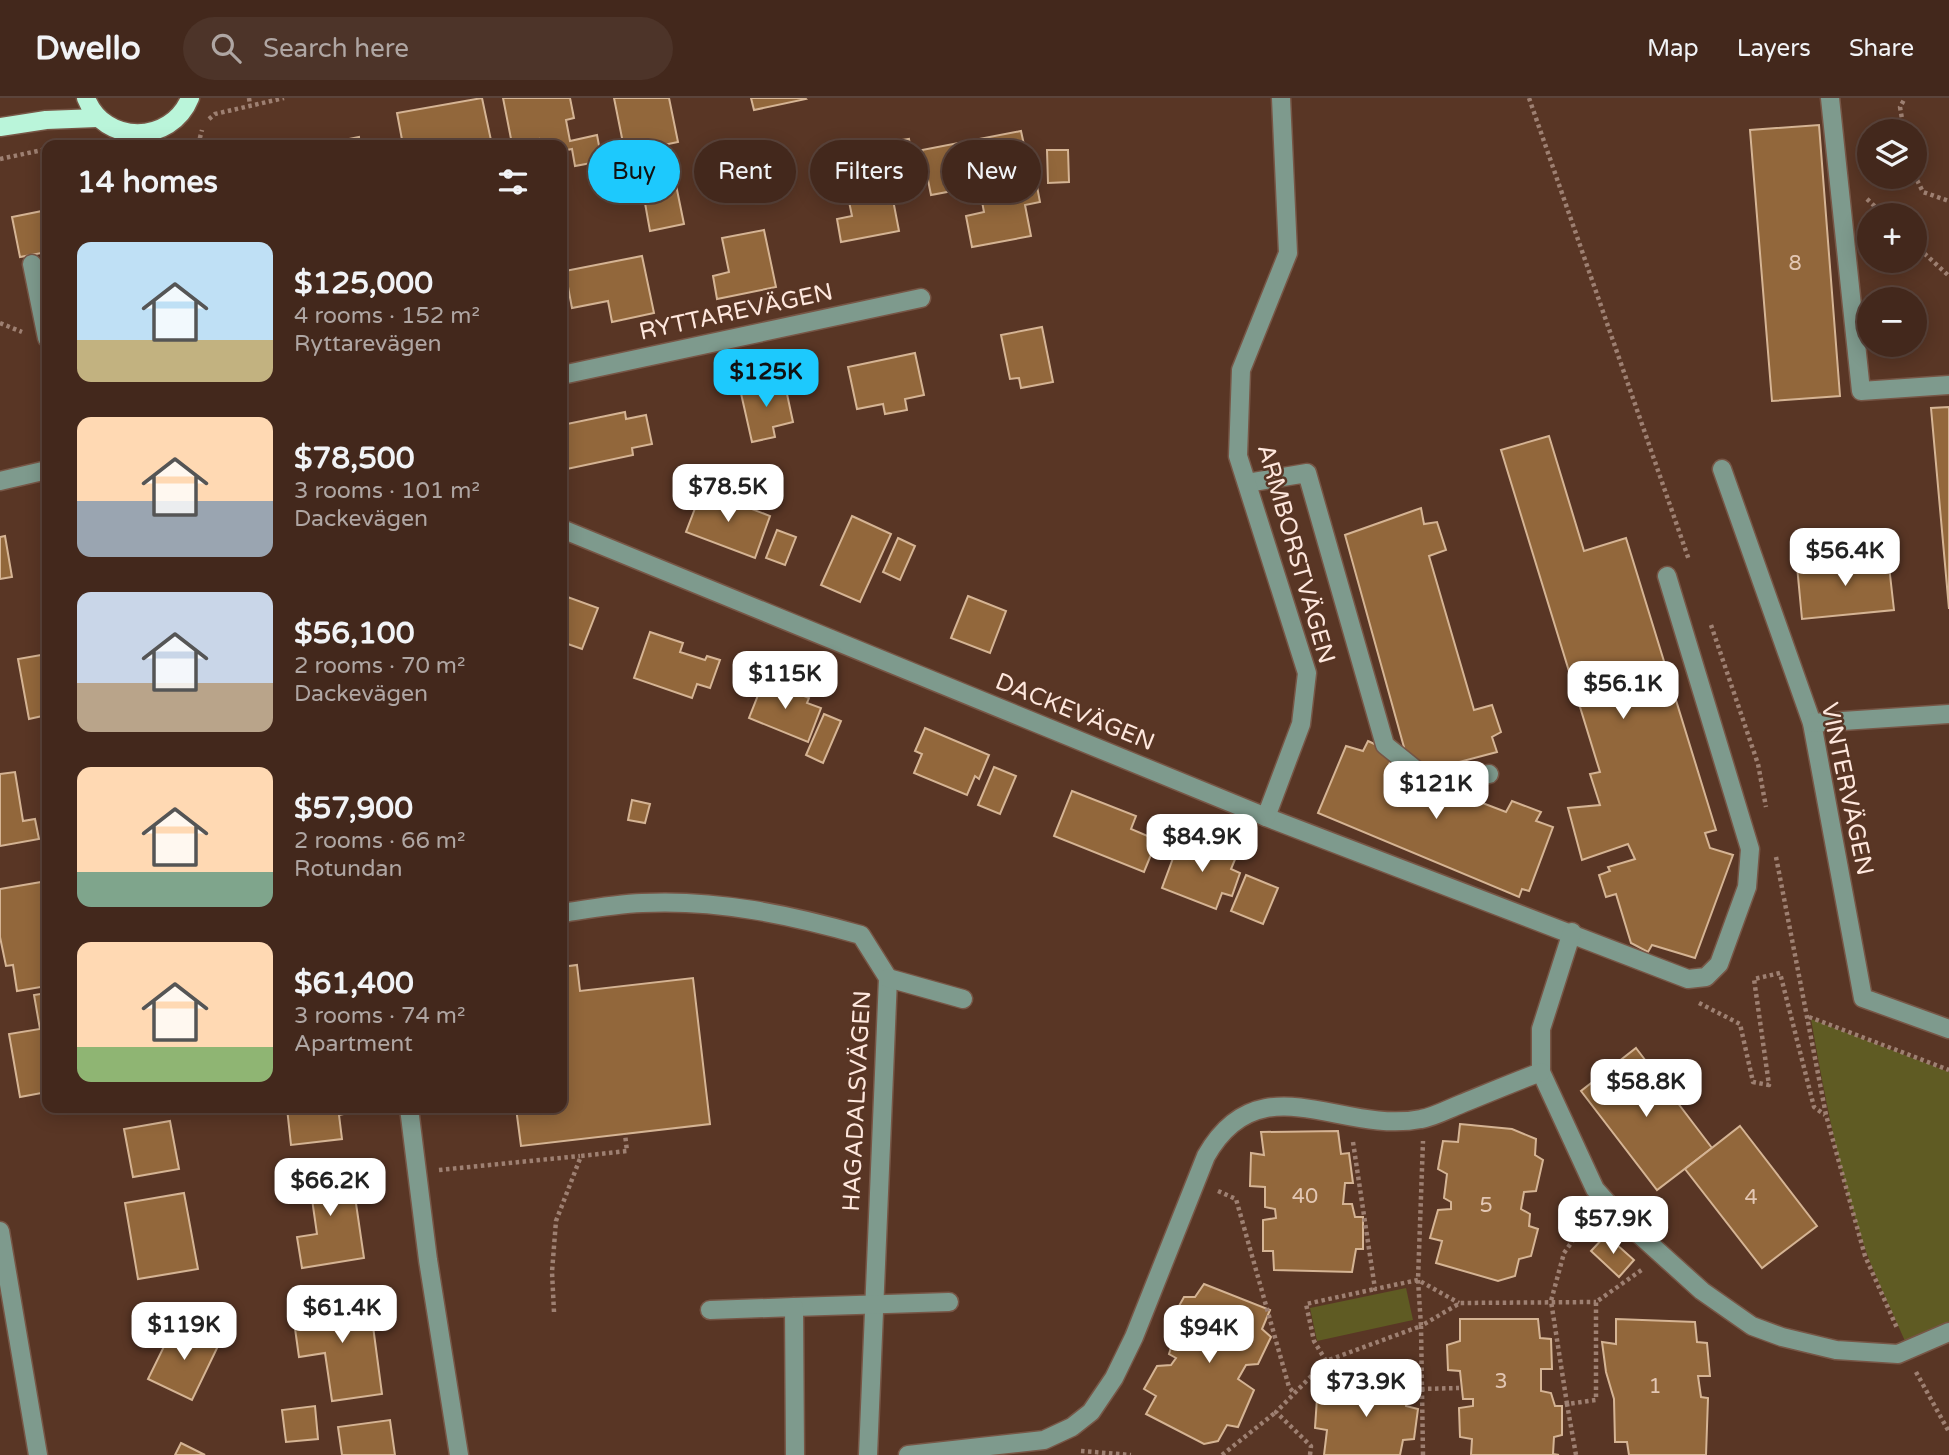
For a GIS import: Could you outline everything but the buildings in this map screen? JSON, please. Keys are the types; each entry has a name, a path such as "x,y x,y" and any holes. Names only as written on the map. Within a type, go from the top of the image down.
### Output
{"main road":[{"path":"86,98 97,118"},
{"path":"0,127 59,118 97,118 127,134 155,139 193,101"}],"street":[{"name":"ARMBORSTVÄGEN","path":"1265,817 1301,724 1307,673 1238,456 1241,370 1288,253 1281,98"},
{"path":"1830,98 1861,391 1949,385"},
{"path":"32,264 42,313"},
{"name":"RYTTAREVÄGEN","path":"567,374 921,298"},
{"name":"VINTERVÄGEN","path":"1722,469 1812,723 1863,998 1949,1028"},
{"path":"0,481 42,471"},
{"path":"1247,483 1307,473 1385,745 1416,770 1447,783 1489,774"},
{"name":"DACKEVÄGEN","path":"567,531 1265,817 1572,932 1688,979 1706,977 1719,964 1747,887 1750,849 1667,576"},
{"path":"1812,723 1949,714"},
{"name":"HAGADALSVÄGEN","path":"567,912 643,903 727,906 806,919 861,935 888,978 872,1304 868,1455"},
{"path":"1572,932 1541,1028 1541,1072 1595,1189 1605,1201 1661,1257 1702,1291 1752,1326 1807,1345 1836,1350 1898,1354 1949,1332"},
{"path":"888,978 963,999"},
{"path":"908,1455 1044,1448 1091,1412 1114,1378 1152,1296 1195,1181 1218,1134 1233,1119 1280,1106 1306,1107 1349,1118 1392,1123 1423,1119 1541,1072"},
{"path":"410,1113 428,1260 459,1455"},
{"path":"0,1231 38,1455"},
{"path":"710,1310 949,1302"},
{"path":"794,1307 794,1455"}],"path":[{"path":"249,98 250,105"},
{"path":"200,140 206,122 215,114 284,98"},
{"path":"1902,119 1900,107 1905,98"},
{"path":"0,159 42,150"},
{"path":"1922,189 1923,192 1949,201"},
{"path":"1927,256 1949,276"},
{"path":"1695,1001 1740,1024 1753,1083 1769,1085 1754,979 1780,973 1814,1107 1826,1115"},
{"path":"1809,1017 1949,1070"},
{"path":"1349,1118 1374,1289"},
{"path":"417,1172 627,1151 625,1134"},
{"path":"1423,1140 1418,1280 1423,1455"},
{"path":"554,1312 552,1272 556,1221 581,1156"},
{"path":"1236,1199 1289,1387 1294,1393"},
{"path":"1576,1455 1552,1301 1564,1253 1582,1225 1605,1201"},
{"path":"1222,1455 1276,1412 1326,1361 1421,1326 1460,1303 1596,1302 1661,1257"},
{"path":"1326,1361 1314,1341 1306,1304 1418,1280 1460,1303"},
{"path":"1567,1404 1596,1400 1596,1302"},
{"path":"1421,1389 1459,1388"},
{"path":"1276,1412 1311,1446 1310,1455"}],"shaded area":[{"path":"1811,1019 1949,1072 1949,1329 1908,1348 1867,1254 1849,1196"},
{"path":"1406,1288 1413,1320 1317,1341 1310,1308"}]}
